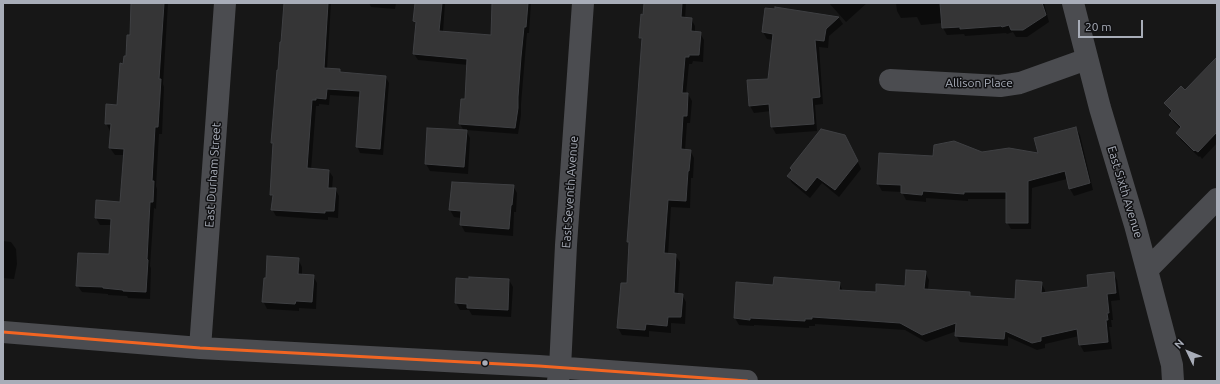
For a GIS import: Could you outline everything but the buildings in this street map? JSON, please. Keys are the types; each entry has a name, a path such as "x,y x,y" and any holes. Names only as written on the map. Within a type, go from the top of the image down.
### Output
{"street":[{"name":"East Durham Street","path":"200,348 225,3"},
{"name":"East Seventh Avenue","path":"559,374 566,245 583,3"},
{"name":"East Sixth Avenue","path":"1073,3 1100,108 1147,270 1172,365 1173,381"},
{"name":"Allison Place","path":"890,80 1000,86 1020,83 1087,59"},
{"path":"1147,270 1217,199"},
{"path":"3,332 559,374 747,381"}],"transit line":[{"path":"3,332 200,348 539,366 747,381"}]}
